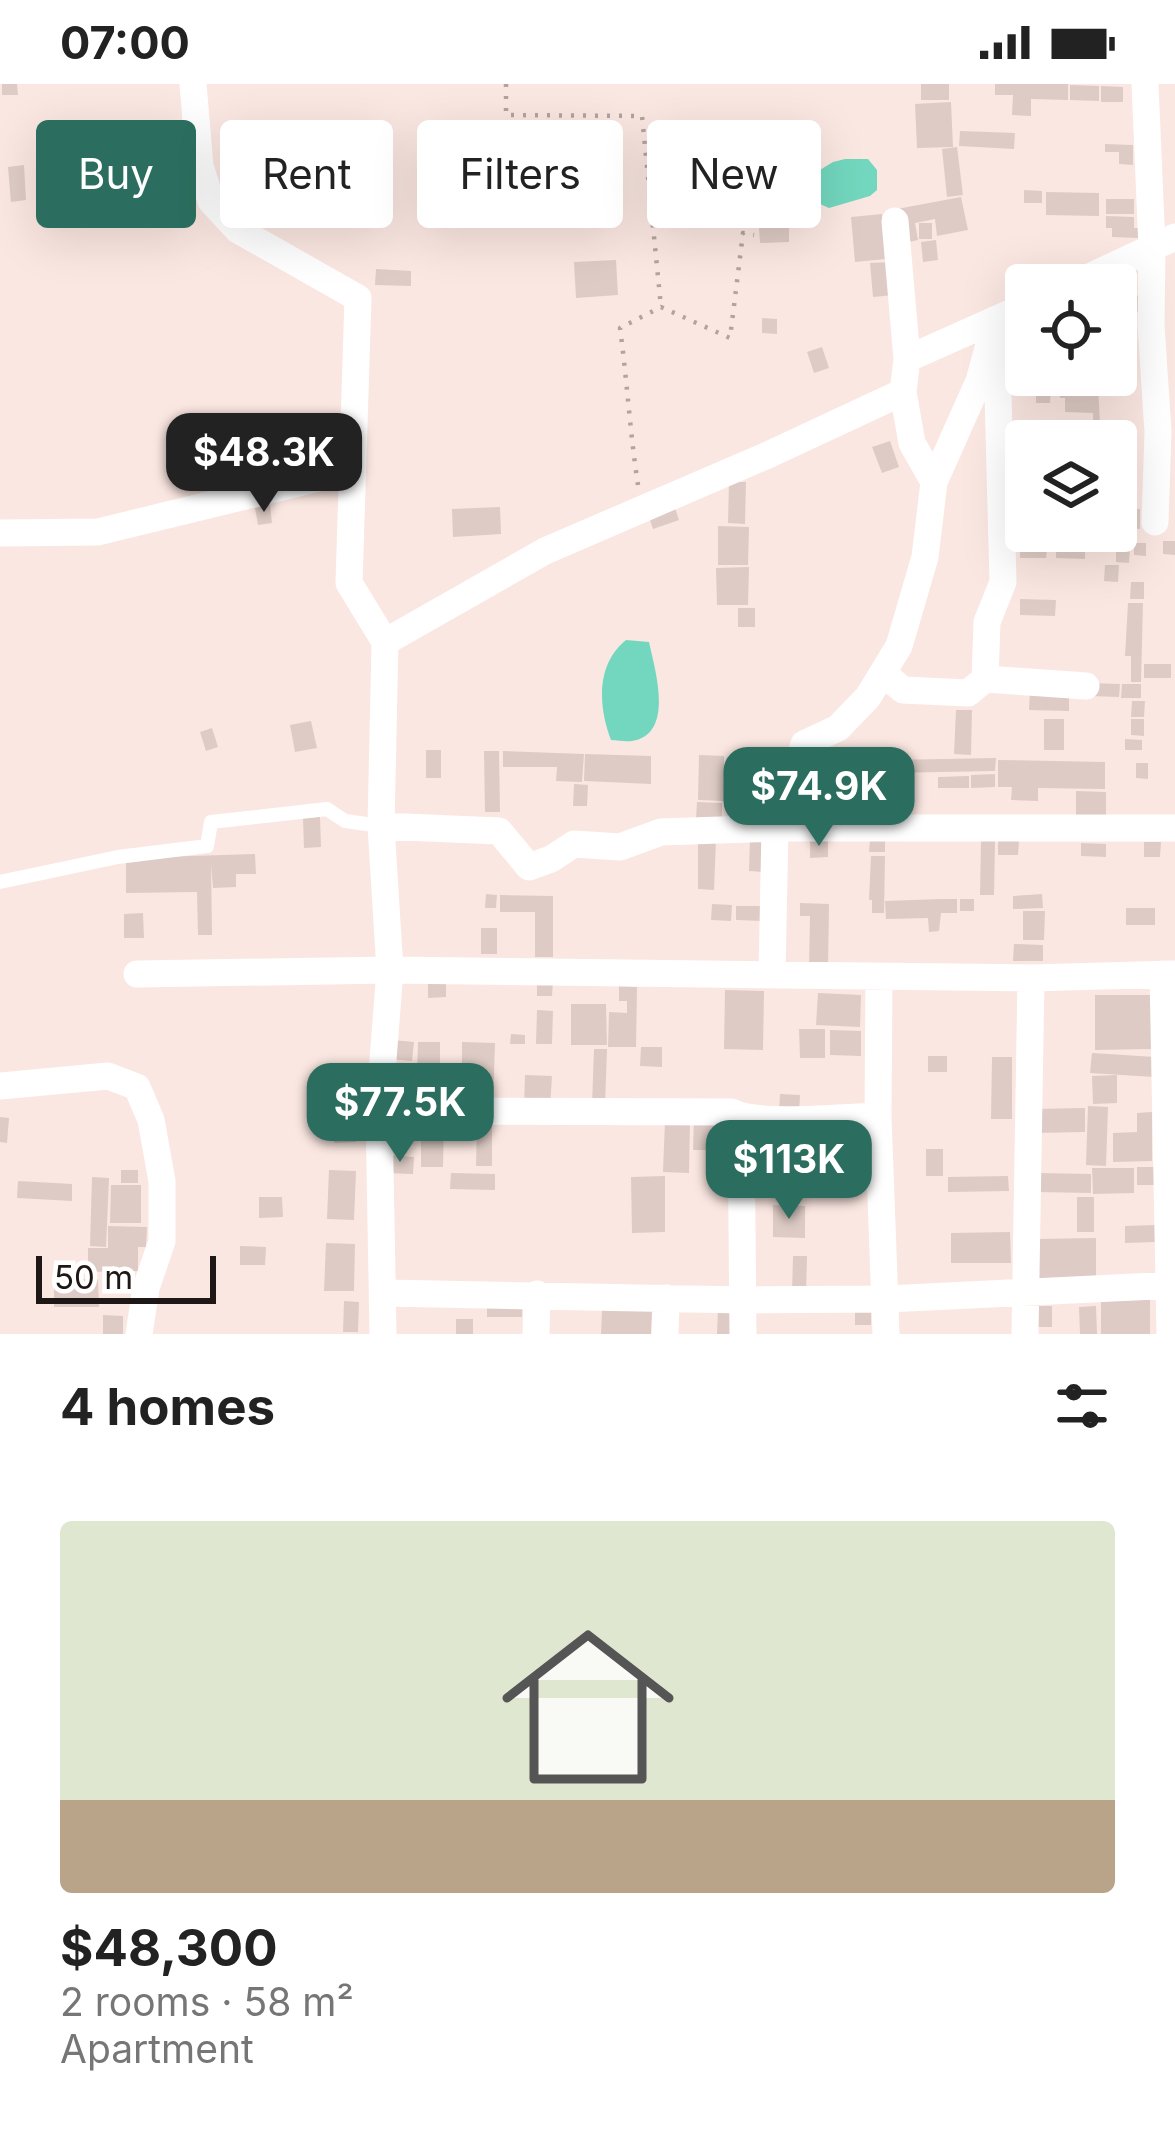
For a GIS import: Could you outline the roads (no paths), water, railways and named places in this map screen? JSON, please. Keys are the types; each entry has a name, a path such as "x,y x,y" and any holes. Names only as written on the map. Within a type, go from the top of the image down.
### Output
{"street":[{"path":"193,84 200,166 212,201 238,230 358,298 350,583 385,642 381,826 390,970 379,1111 383,1334"},
{"path":"1145,84 1164,243 1151,325 1158,432 1155,523"},
{"path":"895,220 907,359 904,392 912,443 934,482"},
{"path":"1118,264 1164,243"},
{"path":"907,359 1005,315"},
{"path":"772,974 782,828 804,744 838,728 868,697 899,646 925,557 934,482 979,381 996,319"},
{"path":"985,679 987,622 1003,582 996,319"},
{"path":"385,642 545,551 904,392"},
{"path":"0,533 98,532 352,470"},
{"path":"883,673 903,690 968,693 985,679 1086,686"},
{"path":"381,826 500,831 529,867 574,844 620,847 661,832 1175,828"},
{"path":"136,974 390,970 1031,978 1169,974 1170,1334"},
{"path":"879,977 878,1116 886,1334"},
{"path":"1024,1334 1031,978"},
{"path":"0,1086 108,1076 137,1087 151,1120 162,1181 162,1241 146,1288 139,1334"},
{"path":"379,1111 878,1116"},
{"path":"740,1117 743,1334"},
{"path":"384,1293 887,1299 1173,1286"},
{"path":"536,1334 537,1294"},
{"path":"665,1334 666,1298"}],"lane":[{"path":"0,882 118,857 207,846 211,822 327,809 344,821 381,826"}]}
